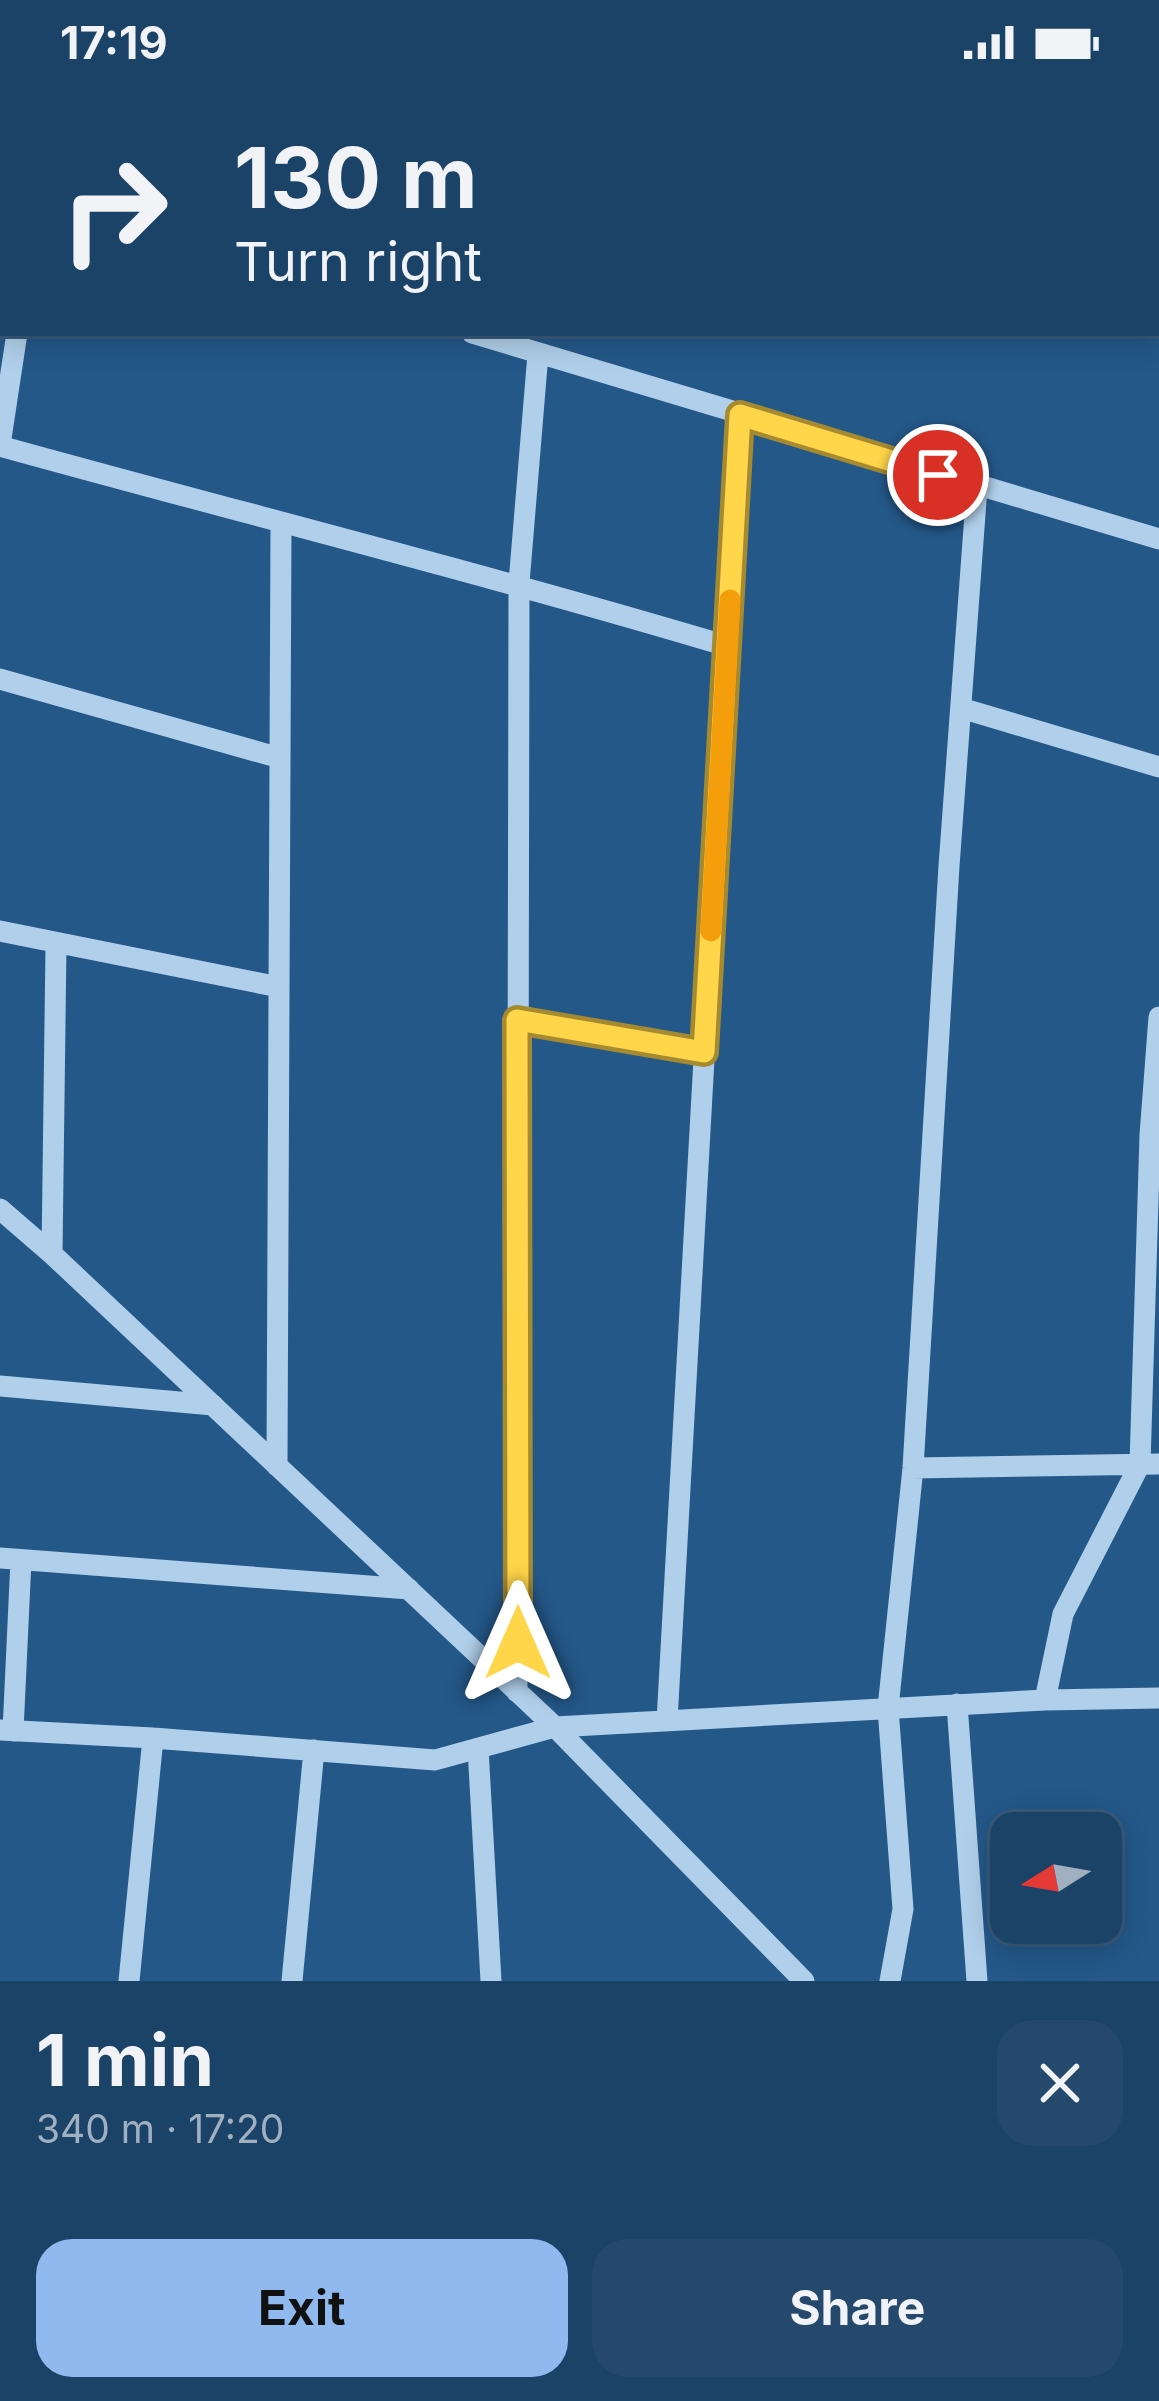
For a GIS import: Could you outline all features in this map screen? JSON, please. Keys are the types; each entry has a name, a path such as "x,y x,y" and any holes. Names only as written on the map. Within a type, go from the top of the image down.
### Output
{"street":[{"path":"17,336 0,445 281,524 518,583 727,646"},
{"path":"502,338 538,354 1159,539"},
{"path":"518,1691 518,583 538,354"},
{"path":"667,1721 740,415"},
{"path":"890,1981 903,1910 888,1708 914,1468 977,487"},
{"path":"278,1466 281,524"},
{"path":"0,679 280,758"},
{"path":"961,708 1159,767"},
{"path":"0,932 279,987"},
{"path":"52,1254 56,945"},
{"path":"1045,1700 1063,1614 1150,1464 1150,1135 1159,1017"},
{"path":"517,1020 704,1052"},
{"path":"0,1209 518,1691 803,1981"},
{"path":"0,1386 213,1406"},
{"path":"914,1468 1150,1464"},
{"path":"409,1589 11,1559 6,1730 435,1760 555,1727 957,1704 1159,1698"},
{"path":"957,1704 976,1981"},
{"path":"129,1981 153,1738"},
{"path":"478,1748 491,1981"},
{"path":"292,1981 314,1750"}],"slow traffic":[{"path":"711,931 730,600"}],"route":[{"path":"518,1643 517,1020 704,1052 740,415 938,475"}]}
